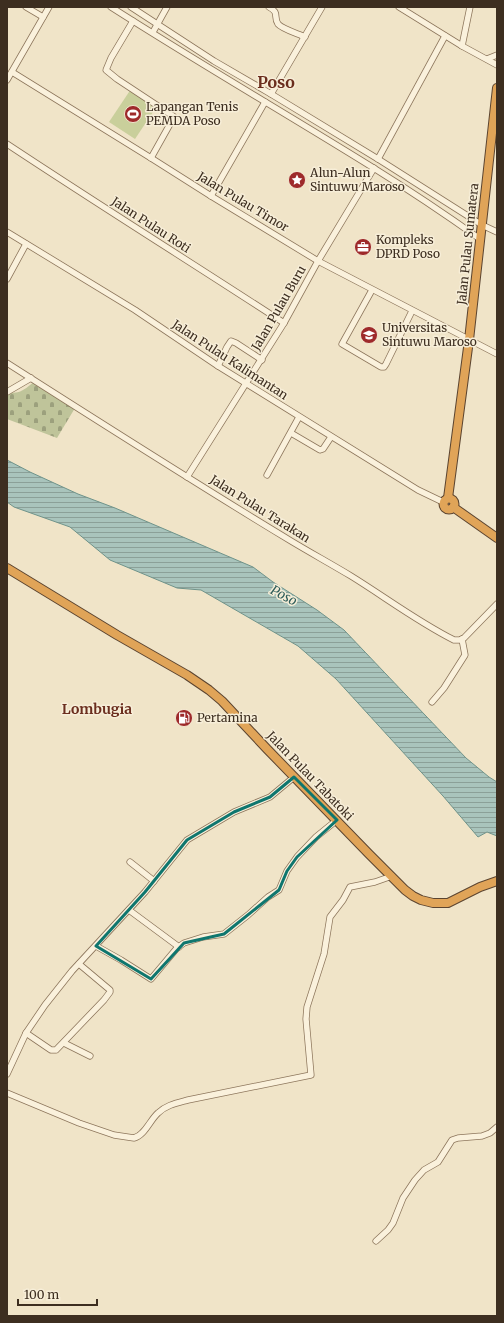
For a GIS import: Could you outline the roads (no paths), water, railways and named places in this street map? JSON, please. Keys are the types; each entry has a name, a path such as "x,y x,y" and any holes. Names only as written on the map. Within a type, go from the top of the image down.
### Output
{"highway":[{"name":"Jalan Pulau Sumatera","path":"446,500 469,340 497,88"},
{"path":"446,500 453,501 453,507 497,538"},
{"name":"Jalan Pulau Tabatoki","path":"7,568 117,635 188,675 210,690 412,896 434,903 448,903 480,887 497,881"}],"street":[{"path":"26,7 43,17"},
{"path":"7,78 12,72 49,7"},
{"path":"111,7 153,32 195,60 374,168 445,214 480,239"},
{"path":"131,7 214,62 378,158 451,206 482,225 497,232"},
{"path":"153,32 167,7"},
{"path":"270,7 274,9 277,21 280,25 305,37"},
{"path":"271,94 322,7"},
{"path":"399,7 445,36 497,65"},
{"path":"462,46 470,7"},
{"path":"133,21 111,58 106,70 174,117 151,158"},
{"path":"378,158 445,36"},
{"path":"487,59 497,55"},
{"name":"Jalan Pulau Timor","path":"12,72 318,261 497,354"},
{"path":"211,196 265,102"},
{"path":"325,138 330,130"},
{"name":"Jalan Pulau Roti","path":"7,144 88,198 284,323"},
{"name":"Jalan Pulau Buru","path":"187,477 262,360 318,261 374,168"},
{"path":"445,214 451,206"},
{"name":"Jalan Pulau Kalimantan","path":"7,232 135,310 218,366 331,437 418,490 446,500"},
{"path":"7,279 26,244"},
{"path":"372,290 342,344 381,367 384,367 386,364 412,311"},
{"path":"218,366 231,342 236,343 262,360"},
{"name":"Jalan Pulau Tarakan","path":"7,363 187,477 292,542 351,576 423,622 454,640 462,639"},
{"path":"7,392 31,378"},
{"path":"267,475 299,417"},
{"path":"290,433 320,450 323,449 331,437"},
{"path":"432,702 444,688 464,654 462,639 497,604"},
{"path":"7,1074 26,1033 45,1006 79,964 154,881 187,840 234,812 270,797 294,777"},
{"path":"96,946 125,962 151,979 179,947 189,941 203,937 222,935 239,923 268,897 279,890 287,871 297,857 316,837 337,820"},
{"path":"130,862 154,881"},
{"path":"7,1093 79,1123 114,1135 134,1138 143,1132 159,1112 172,1105 188,1100 312,1075 306,1011 324,954 330,917 343,900 350,887 376,882 392,876"},
{"path":"129,910 179,947"},
{"path":"26,1033 52,1050 57,1050 84,1020 101,1005 110,992 110,989 79,964"},
{"path":"64,1043 90,1056"},
{"path":"376,1241 393,1223 404,1198 415,1180 424,1170 438,1162 452,1140 482,1136 490,1133 497,1127"}],"water":[{"path":"7,460 78,494 115,508 253,567 344,630 466,758 497,782 497,836 487,832 478,837 443,796 336,679 298,646 201,590 177,588 110,560 70,527 14,507 7,502"}],"place":[{"name":"Lapangan Tenis PEMDA Poso","path":"133,114"},
{"name":"Alun-Alun Sintuwu Maroso","path":"297,180"},
{"name":"Kompleks DPRD Poso","path":"363,247"},
{"name":"Universitas Sintuwu Maroso","path":"369,335"},
{"name":"Pertamina","path":"184,718"}],"district":[{"name":"Poso","path":"276,82"},
{"name":"Lombugia","path":"97,709"}]}
